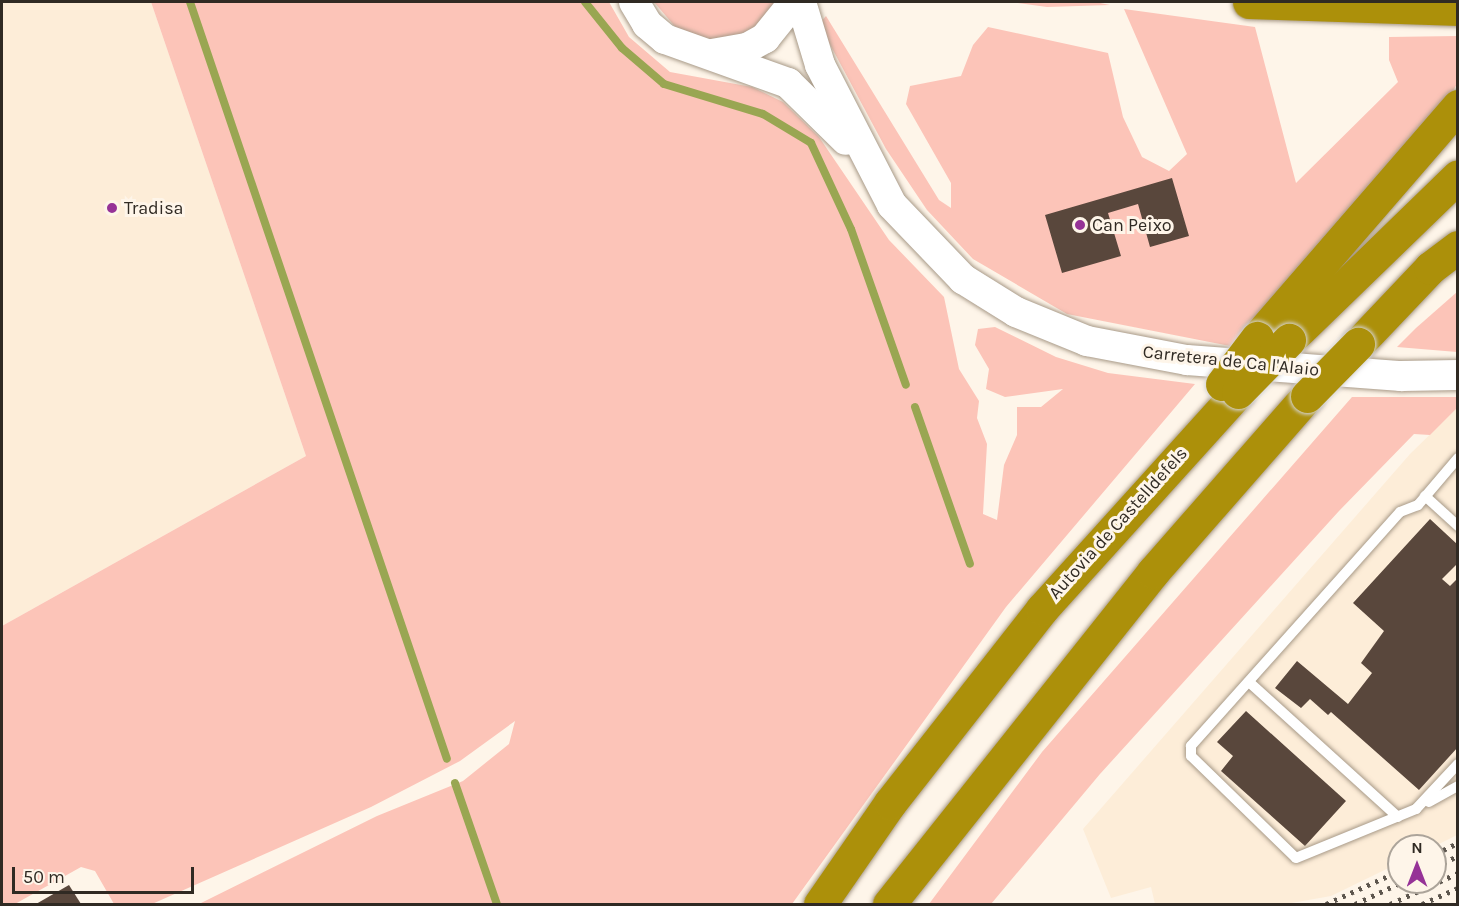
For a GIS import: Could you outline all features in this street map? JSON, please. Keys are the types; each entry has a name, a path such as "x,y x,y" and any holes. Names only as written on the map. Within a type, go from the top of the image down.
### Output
{"highway":[{"path":"1249,2 1458,9"},
{"path":"1228,391 1257,338 1458,106"},
{"path":"1228,391 1289,340 1458,176"},
{"path":"889,904 1153,572 1307,396 1458,240"},
{"path":"1430,268 1458,247"},
{"name":"Autovia de Castelldefels","path":"820,904 890,803 1035,618 1180,452 1228,391"}],"street":[{"name":"Carretera de Ca l'Alaio","path":"634,2 647,24 665,39 788,83 835,126 914,233 963,279 1016,312 1087,341 1187,360 1401,376 1458,375"},
{"path":"706,54 747,48 765,38 794,2"},
{"name":"Carretera de Ca l'Alaio","path":"801,2 820,65 882,188"}],"lane":[{"path":"1458,458 1425,496 1400,512 1191,746 1191,756 1296,858 1398,817 1458,786"},
{"path":"1425,496 1458,526"},
{"path":"1249,682 1398,817"},
{"path":"1416,809 1458,764"}],"shaded area":[{"name":"Tradisa","path":"2,2 151,2 306,456 2,626"},
{"path":"151,2 609,2 629,37 670,72 752,87 783,102 819,137 889,240 944,297 959,369 979,401 977,418 987,444 983,514 997,520 1004,465 1017,435 1017,407 1041,407 1063,389 1005,397 986,389 989,369 975,345 978,329 995,327 1056,357 1108,373 1195,384 1006,607 792,904 199,904 377,816 463,781 509,744 515,721 460,761 371,807 152,904 114,904 95,871 81,867 15,904 2,904 2,626 306,456"},
{"path":"654,2 777,2 757,28 718,42 677,29"},
{"path":"1011,2 1095,2 1110,5 1047,7"},
{"path":"1124,9 1255,27 1296,183 1398,82 1389,60 1389,37 1457,36 1457,84 1446,103 1332,245 1230,346 1067,314 973,259 927,210 886,149 819,24 826,16 939,200 951,208 951,183 906,104 910,86 961,76 973,45 988,27 1108,53 1123,117 1142,157 1169,171 1187,154"},
{"path":"1457,292 1457,352 1397,347 1416,328"},
{"path":"1352,397 1457,397 1457,408 1430,435 1414,434 1339,511 1100,774 991,904 929,904 1042,752"},
{"path":"1457,408 1457,835 1447,840 1447,834 1387,834 1387,869 1331,896 1286,904 1155,904 1151,887 1111,898 1083,829 1410,454"}],"building":[{"name":"Can Peixo","path":"1172,178 1189,236 1150,247 1138,204 1108,213 1121,256 1062,273 1045,215"},
{"path":"1430,519 1458,545 1458,563 1442,579 1450,586 1458,578 1458,747 1419,790 1331,712 1328,715 1310,699 1301,708 1275,688 1297,661 1348,704 1372,673 1361,663 1384,631 1353,603"},
{"path":"1246,711 1346,801 1305,846 1221,771 1233,756 1217,742"},
{"path":"69,885 81,904 36,904"}],"waterway":[{"path":"190,2 447,759"},
{"path":"585,2 622,48 664,84 763,114 811,143 851,229 906,385"},
{"path":"915,407 970,564"},
{"path":"455,783 497,904"}],"railway":[{"path":"1447,848 1458,843"},
{"path":"1447,861 1458,856"},
{"path":"1390,904 1458,873"},
{"path":"1326,904 1387,876"},
{"path":"1422,904 1458,888"},
{"path":"1355,904 1387,889"}],"place":[{"name":"Tradisa","path":"112,208"},
{"name":"Can Peixo","path":"1080,225"}]}
